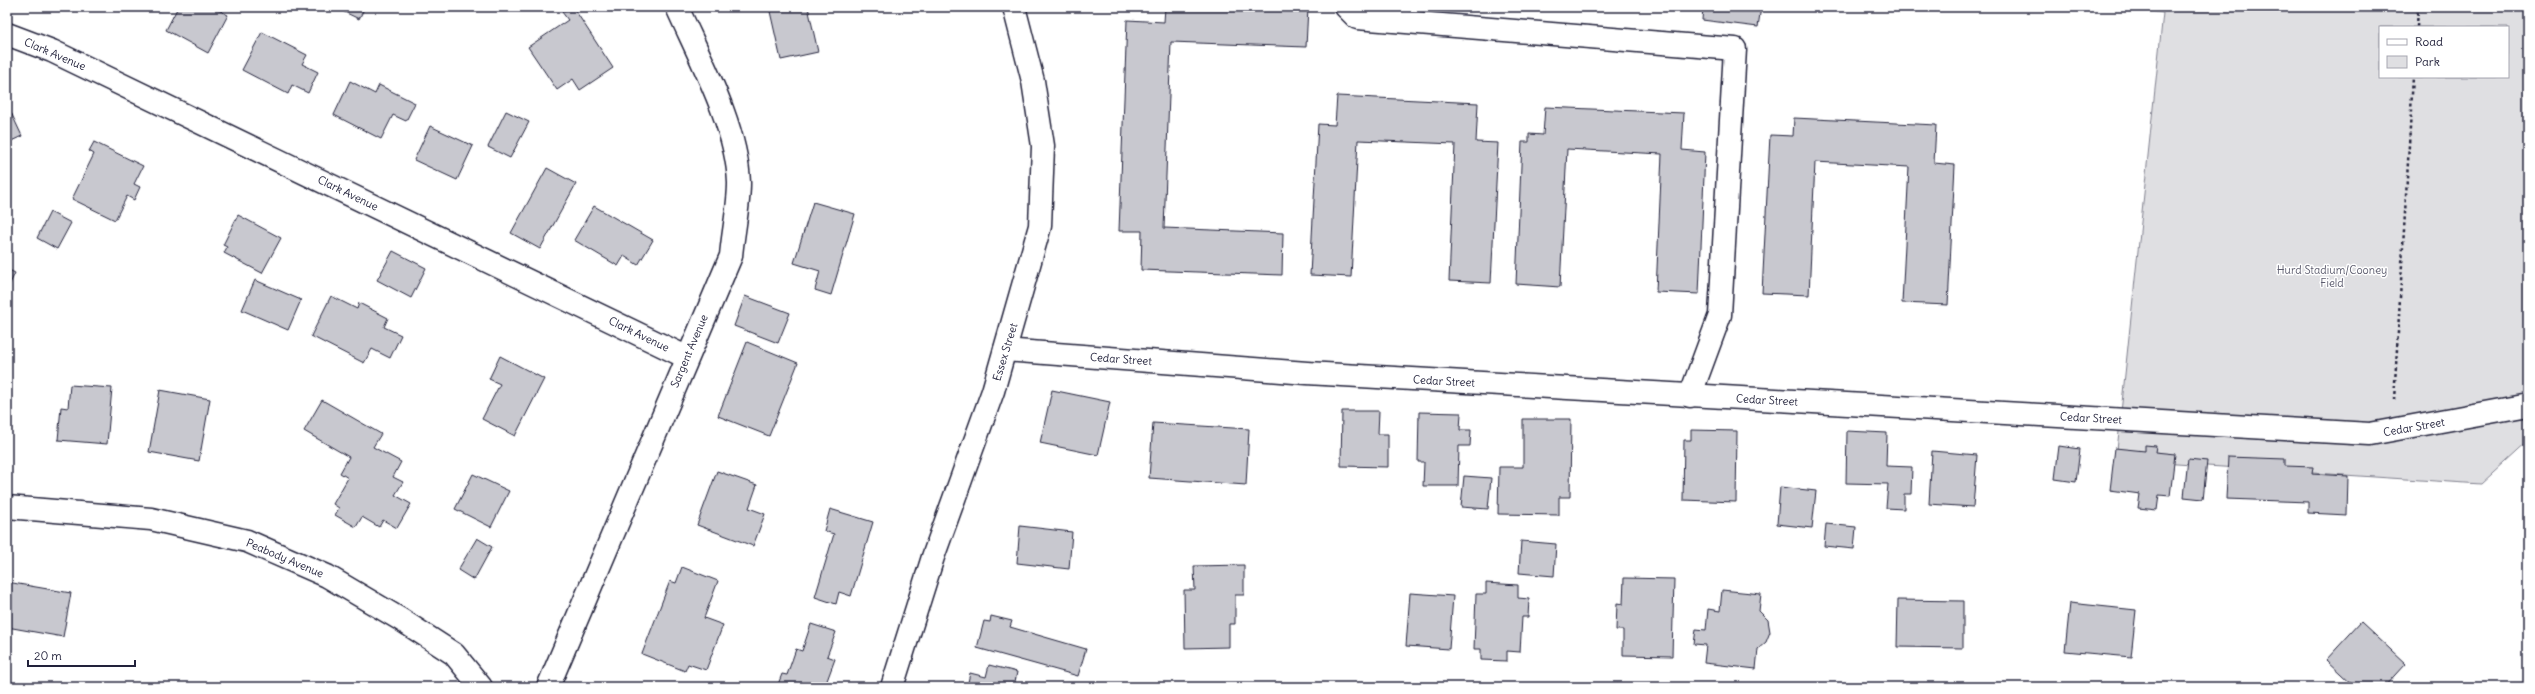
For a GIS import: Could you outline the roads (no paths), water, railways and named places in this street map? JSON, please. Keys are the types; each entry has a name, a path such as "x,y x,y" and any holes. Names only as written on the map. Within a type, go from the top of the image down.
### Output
{"street":[{"name":"Sargent Avenue","path":"548,687 686,357 731,256 739,183 735,148 725,118 677,7"},
{"name":"Essex Street","path":"892,687 933,557 993,391 1040,226 1043,146 1033,81 1014,7"},
{"path":"1346,7 1357,18 1735,49 1720,315 1690,396"},
{"name":"Clark Avenue","path":"7,34 59,54 686,357"},
{"name":"Cedar Street","path":"1005,350 1306,373 2370,434 2528,405"},
{"name":"Peabody Avenue","path":"7,507 151,519 248,541 327,576 400,619 454,654 481,687"}],"park label":[{"name":"Hurd Stadium/Cooney Field","path":"2332,276"}]}
